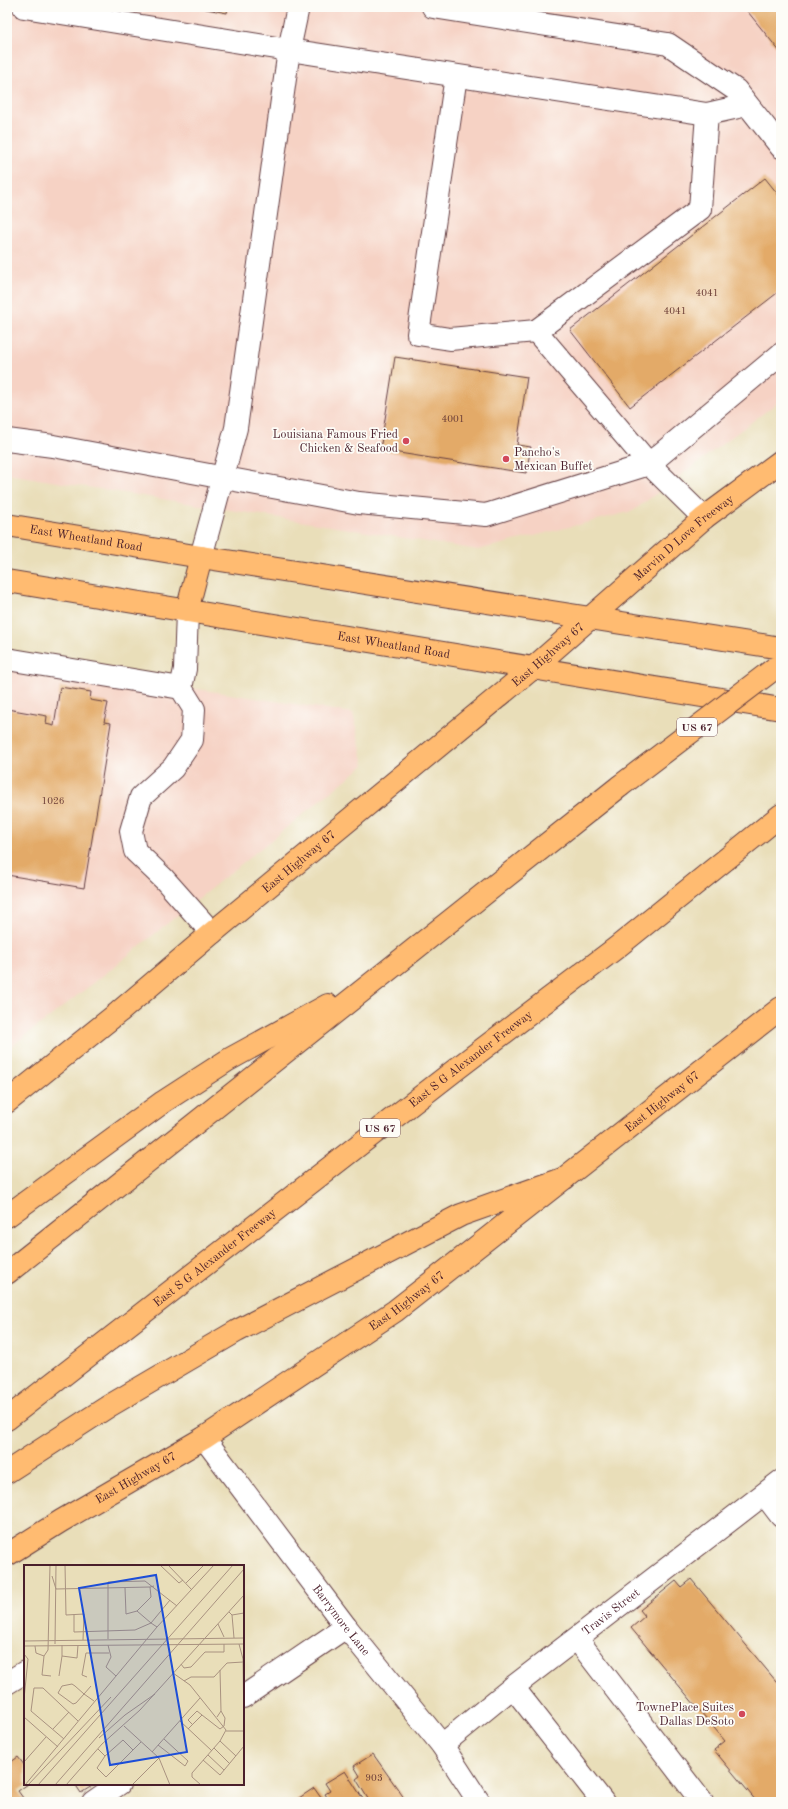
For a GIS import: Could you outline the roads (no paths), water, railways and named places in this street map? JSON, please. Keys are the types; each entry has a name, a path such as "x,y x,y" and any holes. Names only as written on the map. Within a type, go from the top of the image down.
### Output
{"main road":[{"name":"Marvin D Love Freeway","path":"588,619 704,518 781,461"},
{"name":"East Wheatland Road","path":"7,525 588,619 781,648"},
{"path":"187,611 201,557"},
{"name":"East Wheatland Road","path":"7,581 781,709"},
{"name":"East Highway 67","path":"7,1102 119,1012 212,933 533,668 588,619"},
{"name":"US 67","path":"7,1273 620,786 778,666"},
{"name":"East S G Alexander Freeway","path":"7,1419 453,1072 616,948 781,815"},
{"path":"7,1216 163,1102 228,1060 382,976"},
{"name":"East Highway 67","path":"7,1555 61,1521 204,1438 395,1311 781,1008"},
{"path":"7,1472 109,1406 237,1331 461,1215 565,1178"}],"street":[{"path":"24,7 290,50 707,114 747,105"},
{"path":"201,557 236,428 290,50 298,7"},
{"path":"433,7 668,44 736,90 781,147"},
{"path":"456,76 418,334 450,339 536,331 700,209 707,114"},
{"path":"536,331 649,464 704,518"},
{"path":"7,440 53,446 359,503 486,515 649,464 781,354"},
{"path":"187,611 185,669 181,688 194,709 192,740 173,768 140,797 131,831 135,851 164,879 212,933"},
{"path":"7,659 181,688"},
{"name":"Barrymore Lane","path":"204,1438 346,1627 442,1745 479,1802"},
{"path":"773,1488 781,1516"},
{"name":"Travis Street","path":"442,1745 513,1687 773,1488"},
{"path":"245,1692 346,1627"},
{"path":"577,1639 702,1802"},
{"path":"7,1683 24,1673"},
{"path":"513,1687 603,1802"},
{"path":"93,1802 118,1785"}],"place":[{"name":"Louisiana Famous Fried Chicken & Seafood","path":"406,441"},
{"name":"Pancho's Mexican Buffet","path":"506,459"},
{"name":"TownePlace Suites Dallas DeSoto","path":"742,1714"}]}
